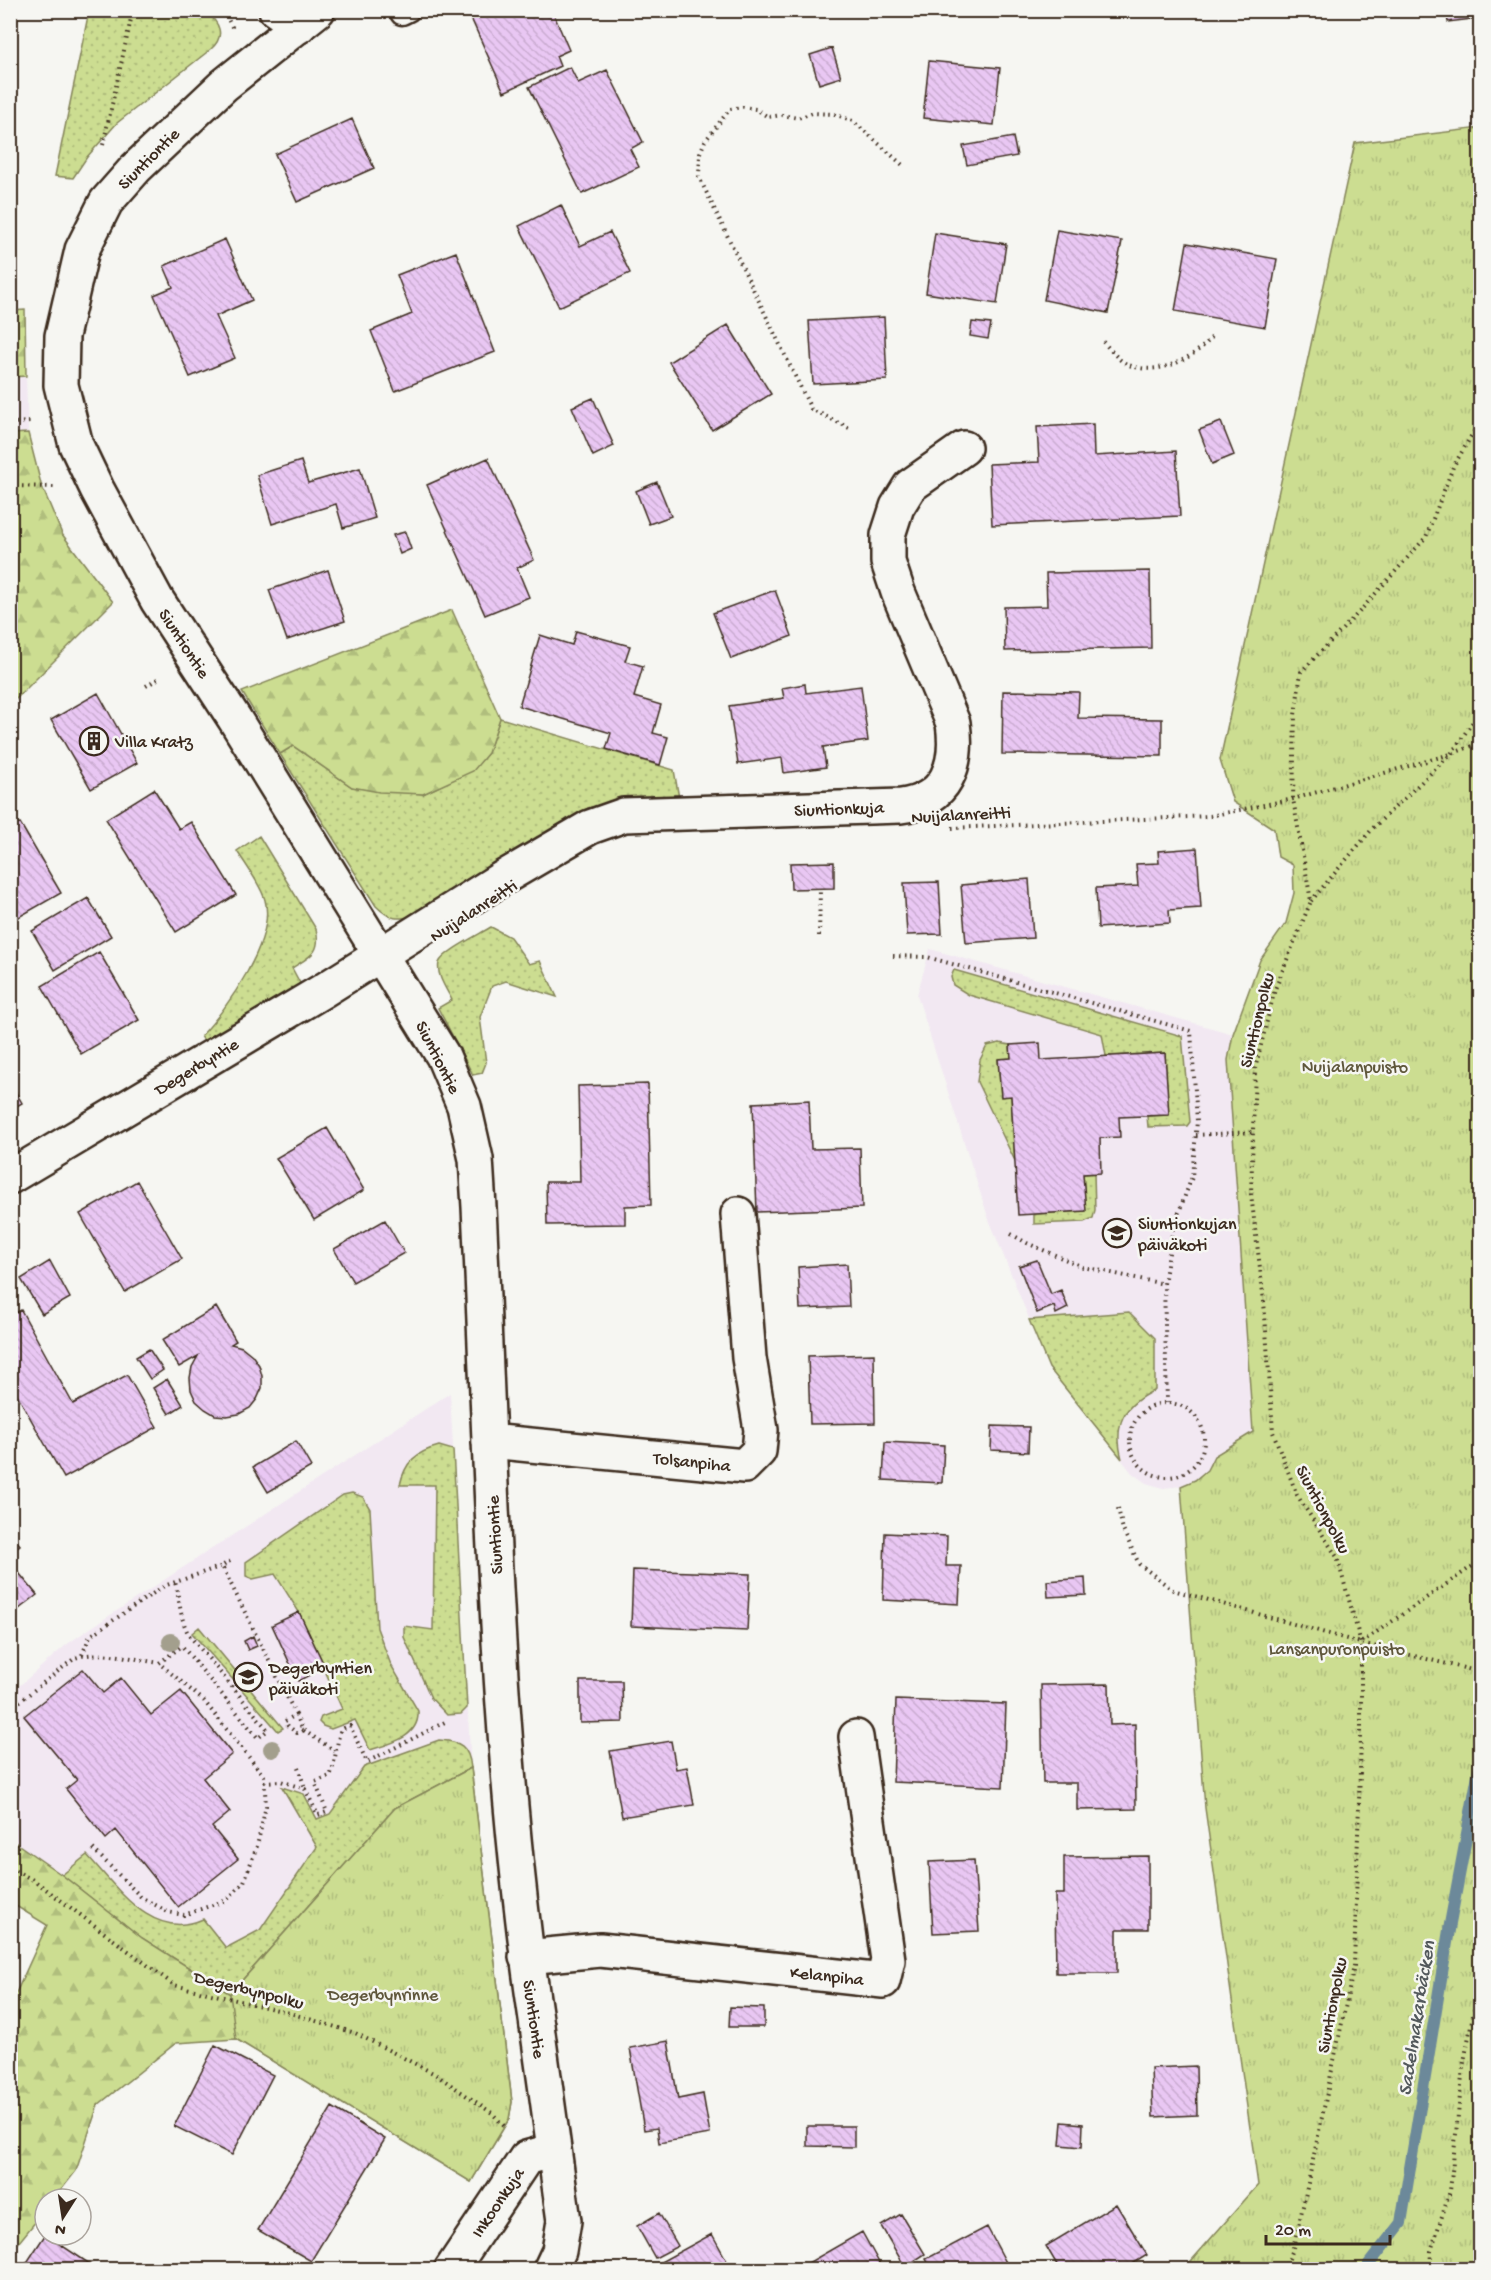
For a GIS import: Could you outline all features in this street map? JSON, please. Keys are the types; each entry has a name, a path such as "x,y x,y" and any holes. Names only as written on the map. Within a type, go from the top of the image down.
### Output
{"street":[{"name":"Siuntiontie","path":"298,16 135,168 106,202 82,250 62,336 61,385 76,445 96,489 157,600 234,718 443,1056 464,1106 476,1159 505,1738 526,1957 564,2221 559,2251 550,2270"},
{"name":"Siuntionkuja","path":"381,955 501,879 590,827 624,815 901,806 917,804 936,793 948,776 954,758 956,742 953,723 894,582 888,562 888,535 897,507 910,486 964,448"},
{"name":"Degerbyntie","path":"10,1177 381,955"},
{"name":"Tolsanpiha","path":"489,1441 744,1466 759,1451 762,1430 749,1358 738,1214"},
{"name":"Kelanpiha","path":"526,1957 600,1950 883,1981 888,1960 856,1737"},
{"name":"Inkoonkuja","path":"451,2270 526,2158 554,2150"}],"path":[{"path":"110,142 102,151 133,10"},
{"path":"223,10 232,27 230,36"},
{"path":"849,428 811,409 699,177 700,153 705,141 730,109 743,107 756,109 768,117 798,118 812,113 834,114 853,121 905,167"},
{"path":"1103,342 1123,362 1140,368 1168,366 1190,357 1212,337"},
{"path":"10,423 38,421"},
{"path":"1311,901 1293,799 1295,715 1301,672 1360,611 1426,537 1453,467 1480,421"},
{"path":"10,486 58,487"},
{"path":"146,686 168,673"},
{"path":"1311,901 1374,826 1451,754 1480,711"},
{"name":"Nuijalanreitti","path":"951,828 1210,816 1293,799 1451,754 1480,742"},
{"path":"819,936 820,889"},
{"name":"Siuntionpolku","path":"1284,2270 1292,2252 1304,2202 1354,1966 1361,1736 1361,1643 1337,1557 1298,1495 1273,1432 1264,1301 1251,1194 1255,1069 1272,1000 1311,901"},
{"path":"893,956 927,957 1191,1031 1197,1121 1192,1177 1173,1228 1164,1284 1167,1403"},
{"path":"1196,1135 1253,1132"},
{"path":"1011,1233 1027,1243 1083,1267 1164,1284"},
{"path":"1167,1403 1182,1406 1192,1413 1200,1423 1204,1436 1203,1448 1198,1460 1190,1470 1179,1476 1166,1478 1153,1476 1133,1459 1129,1448 1129,1436 1132,1425 1148,1407 1167,1403"},
{"path":"1118,1508 1123,1530 1139,1564 1173,1590 1361,1643 1480,1672"},
{"path":"82,1655 90,1636 164,1586 222,1566 230,1561"},
{"path":"1361,1643 1480,1562"},
{"path":"222,1566 303,1730 338,1752"},
{"path":"159,1663 182,1646 258,1738 268,1730 189,1635 181,1620 182,1606 175,1582"},
{"path":"10,1709 75,1658 82,1655 110,1656 159,1663 204,1701 264,1776 266,1806 256,1846 244,1881 227,1900 184,1915 168,1912 141,1897 93,1849"},
{"path":"296,1715 285,1721 297,1732 303,1730"},
{"path":"298,1767 305,1789 318,1815 327,1812 315,1782 330,1776 338,1752 339,1732 342,1728 350,1726 367,1762 445,1722"},
{"path":"264,1782 281,1781 305,1789"},
{"name":"Degerbynpolku","path":"10,1868 35,1881 174,1985 290,2013 355,2033 435,2074 492,2113 510,2133 554,2150"},
{"path":"1430,2270 1431,2251 1450,2191 1463,2067 1480,1979"}],"shaded area":[{"path":"26,376 28,433 11,434 11,377"},
{"name":"Siuntionkujan päiväkoti","path":"930,949 1233,1034 1253,1433 1214,1456 1207,1470 1195,1480 1181,1486 1163,1488 1146,1483 1132,1473 1049,1368 988,1217 917,995"},
{"name":"Degerbyntien päiväkoti","path":"450,1393 471,1768 395,1808 230,1994 142,1938 62,1875 14,1841 11,1843 10,1694 66,1645 86,1631"}],"green space":[{"path":"89,11 206,11 217,24 220,34 211,49 117,123 87,157 73,178 55,176"},
{"path":"1480,128 1480,2269 1184,2269 1258,2185 1205,1808 1181,1486 1195,1480 1207,1470 1214,1456 1253,1432 1228,1060 1233,1034 1260,960 1286,923 1294,893 1293,865 1278,857 1274,829 1233,802 1220,760 1355,143"},
{"path":"25,310 26,376 11,377 11,311"},
{"path":"28,433 41,484 62,534 113,602 11,704 11,434"},
{"path":"452,610 500,718 488,753 473,771 423,794 379,792 352,787 293,746 280,754 242,692"},
{"path":"500,718 674,770 679,798 619,801 588,808 421,915 396,918 387,915 376,906 280,754 293,746 352,787 423,794 473,770 488,753"},
{"path":"259,836 316,929 316,949 304,961 292,968 301,985 206,1044 201,1036 236,991 256,953 263,934 266,916 265,900 237,851"},
{"path":"491,927 510,937 529,964 540,961 557,997 506,981 492,986 480,1017 486,1063 482,1073 473,1075 438,1008 452,1000 438,968 442,959 454,949"},
{"path":"954,970 1182,1036 1190,1122 1187,1126 1148,1127 1147,1116 1168,1115 1165,1053 1106,1056 1102,1034 969,995 953,985 951,977"},
{"path":"999,1043 1010,1045 1011,1058 998,1060 1001,1096 1011,1096 1015,1161 977,1082 980,1060 987,1046"},
{"path":"1094,1173 1095,1210 1093,1218 1084,1222 1034,1224 1034,1214 1085,1211 1083,1174"},
{"path":"1129,1312 1155,1338 1155,1390 1135,1402 1123,1417 1119,1436 1122,1459 1049,1368 1029,1320"},
{"path":"439,1446 453,1450 467,1708 461,1714 447,1715 431,1698 404,1637 404,1626 433,1630 435,1485 400,1485 408,1464 413,1459 424,1451"},
{"path":"352,1493 363,1497 370,1509 377,1628 391,1665 418,1711 417,1720 409,1733 395,1742 370,1750 355,1720 331,1729 319,1722 321,1717 342,1709 299,1612 275,1574 253,1579 246,1576 246,1562 343,1495"},
{"path":"199,1627 283,1728 278,1731 192,1633"},
{"path":"439,1740 458,1743 462,1746 468,1754 471,1768 395,1808 230,1994 142,1938 62,1875 87,1855 137,1908 168,1923 185,1924 203,1919 226,1948 260,1930 317,1847 282,1787 304,1794 317,1819 330,1814 364,1767"},
{"name":"Degerbynrinne","path":"471,1768 512,2102 509,2119 471,2182 236,2039 176,2043 98,2105 76,2171 63,2187 33,2187 33,2225 11,2252 11,2004 47,1925 11,1903 11,1843 13,1841 62,1875 142,1938 230,1994 395,1808"},
{"name":"Degerbynrinne","path":"471,1768 512,2102 509,2119 471,2182 236,2039 230,1994 395,1808"}],"building":[{"path":"486,10 521,10 523,13 528,10 552,10 569,50 556,56 560,66 504,92 471,18"},
{"path":"1446,10 1480,10 1480,18 1448,22"},
{"path":"832,48 841,77 819,84 810,55"},
{"path":"929,61 1000,68 994,125 923,118"},
{"path":"570,67 578,83 607,70 643,142 630,149 639,167 582,194 529,87"},
{"path":"352,119 374,168 297,202 275,154"},
{"path":"1013,137 1017,156 967,165 963,146"},
{"path":"561,205 580,246 610,232 630,273 559,307 519,226"},
{"path":"1057,230 1122,241 1108,313 1044,300"},
{"path":"935,233 1006,244 997,304 926,293"},
{"path":"225,239 252,300 216,316 235,358 190,377 154,295 173,287 164,266"},
{"path":"1187,243 1277,259 1265,327 1175,311"},
{"path":"456,252 495,352 395,391 371,331 412,314 397,275"},
{"path":"884,317 887,380 813,384 809,321"},
{"path":"972,322 991,324 988,339 970,336"},
{"path":"728,325 771,394 712,430 669,362"},
{"path":"593,398 614,446 593,456 572,407"},
{"path":"1221,422 1234,455 1212,464 1199,430"},
{"path":"1093,424 1094,456 1176,451 1180,516 992,525 989,464 1039,462 1037,427"},
{"path":"488,458 534,560 517,568 529,597 485,615 427,485"},
{"path":"301,461 308,483 360,468 375,518 343,528 336,504 272,524 257,475"},
{"path":"657,482 671,516 649,524 636,491"},
{"path":"405,532 411,549 400,554 393,535"},
{"path":"328,570 345,621 287,640 269,590"},
{"path":"1150,571 1151,648 1005,651 1004,607 1047,606 1046,573"},
{"path":"775,590 792,636 731,659 713,613"},
{"path":"576,631 630,646 625,661 643,666 634,697 661,705 653,733 668,737 660,765 606,749 611,733 519,706 540,635 572,645"},
{"path":"805,684 806,693 861,686 868,741 823,747 826,767 784,773 782,758 738,764 729,706 784,698 782,688"},
{"path":"1003,691 1079,692 1078,718 1162,719 1162,756 1002,754"},
{"name":"Villa Kratz","path":"98,693 137,763 91,789 51,720"},
{"path":"154,789 179,829 191,822 236,895 176,932 106,819"},
{"path":"20,823 61,893 10,922 10,829"},
{"path":"1197,848 1201,908 1169,910 1170,923 1098,928 1096,888 1138,886 1136,864 1159,863 1158,851"},
{"path":"834,862 834,888 791,889 790,863"},
{"path":"1029,879 1033,938 966,943 961,885"},
{"path":"939,882 942,934 907,935 904,883"},
{"path":"88,898 111,936 55,970 32,931"},
{"path":"99,952 139,1020 81,1054 42,986"},
{"path":"1040,1043 1041,1060 1165,1053 1169,1115 1119,1117 1120,1137 1100,1138 1101,1173 1083,1174 1086,1211 1018,1215 1011,1096 1001,1097 998,1059 1011,1058 1010,1045"},
{"path":"10,1082 22,1103 10,1110"},
{"path":"648,1084 651,1205 625,1206 625,1224 547,1225 546,1182 580,1182 578,1086"},
{"path":"809,1100 811,1149 860,1148 862,1208 757,1212 753,1103"},
{"path":"327,1128 364,1190 314,1220 276,1158"},
{"path":"137,1181 182,1259 125,1292 80,1214"},
{"path":"385,1220 404,1253 353,1282 334,1249"},
{"path":"1037,1260 1051,1294 1061,1290 1068,1308 1056,1314 1054,1306 1037,1313 1019,1266"},
{"path":"50,1261 70,1298 42,1314 21,1279"},
{"path":"847,1264 849,1307 800,1309 798,1267"},
{"path":"216,1307 236,1341 231,1344 242,1347 252,1355 259,1365 262,1376 262,1388 250,1408 239,1414 227,1416 215,1415 196,1401 191,1390 190,1378 192,1367 198,1356 179,1367 162,1340"},
{"path":"21,1310 73,1404 127,1375 157,1427 64,1478 10,1382 10,1316"},
{"path":"149,1349 163,1370 150,1379 136,1357"},
{"path":"874,1354 875,1423 810,1424 808,1356"},
{"path":"167,1379 183,1405 169,1414 153,1388"},
{"path":"992,1426 1029,1427 1028,1452 991,1450"},
{"path":"296,1441 311,1467 268,1492 253,1467"},
{"path":"885,1442 944,1445 942,1483 883,1480"},
{"path":"10,1533 20,1545 10,1553"},
{"path":"885,1533 947,1536 946,1566 961,1566 959,1604 883,1600"},
{"path":"10,1562 37,1595 10,1616"},
{"path":"633,1570 750,1574 747,1631 631,1626"},
{"path":"1085,1578 1086,1595 1048,1597 1047,1581"},
{"path":"299,1612 325,1667 298,1681 272,1625"},
{"path":"253,1636 257,1646 248,1650 244,1641"},
{"path":"245,1663 251,1671 243,1677 236,1670"},
{"path":"83,1669 103,1693 121,1678 151,1715 181,1691 232,1754 203,1778 230,1812 212,1827 238,1859 178,1907 116,1830 106,1839 66,1789 77,1780 24,1716"},
{"path":"580,1681 622,1681 623,1722 580,1723"},
{"path":"1109,1684 1110,1725 1135,1724 1136,1809 1077,1810 1077,1783 1043,1783 1041,1685"},
{"path":"896,1700 1006,1704 1003,1787 893,1782"},
{"path":"671,1741 676,1769 687,1767 694,1805 622,1817 610,1751"},
{"path":"1148,1856 1148,1929 1117,1929 1117,1973 1056,1973 1055,1894 1064,1894 1064,1857"},
{"path":"974,1860 979,1931 933,1933 929,1862"},
{"path":"730,2007 764,2008 764,2027 729,2027"},
{"path":"668,2041 678,2099 703,2094 710,2134 659,2143 657,2128 644,2130 630,2048"},
{"path":"215,2045 273,2075 232,2155 174,2126"},
{"path":"1196,2066 1197,2115 1153,2117 1151,2068"},
{"path":"332,2107 385,2139 311,2261 258,2230"},
{"path":"1062,2122 1083,2124 1082,2147 1060,2145"},
{"path":"807,2126 854,2126 854,2147 807,2146"},
{"path":"1116,2204 1147,2255 1123,2270 1060,2270 1046,2246"},
{"path":"659,2213 678,2246 655,2258 637,2226"},
{"path":"901,2214 925,2254 905,2267 881,2226"},
{"path":"987,2227 1010,2270 932,2270 926,2259"},
{"path":"862,2232 883,2270 803,2270 801,2267"},
{"path":"712,2234 732,2270 661,2270 657,2264"},
{"path":"37,2247 64,2247 99,2270 22,2270"}],"waterway":[{"name":"Sadelmakarbäcken","path":"1370,2270 1369,2264 1401,2223 1450,1924 1480,1764"}],"place":[{"name":"Villa Kratz","path":"94,741"},
{"name":"Siuntionkujan päiväkoti","path":"1117,1233"},
{"name":"Degerbyntien päiväkoti","path":"248,1677"}],"park label":[{"name":"Nuijalanpuisto","path":"1355,1066"},
{"name":"Lansanpuronpuisto","path":"1337,1648"}]}
